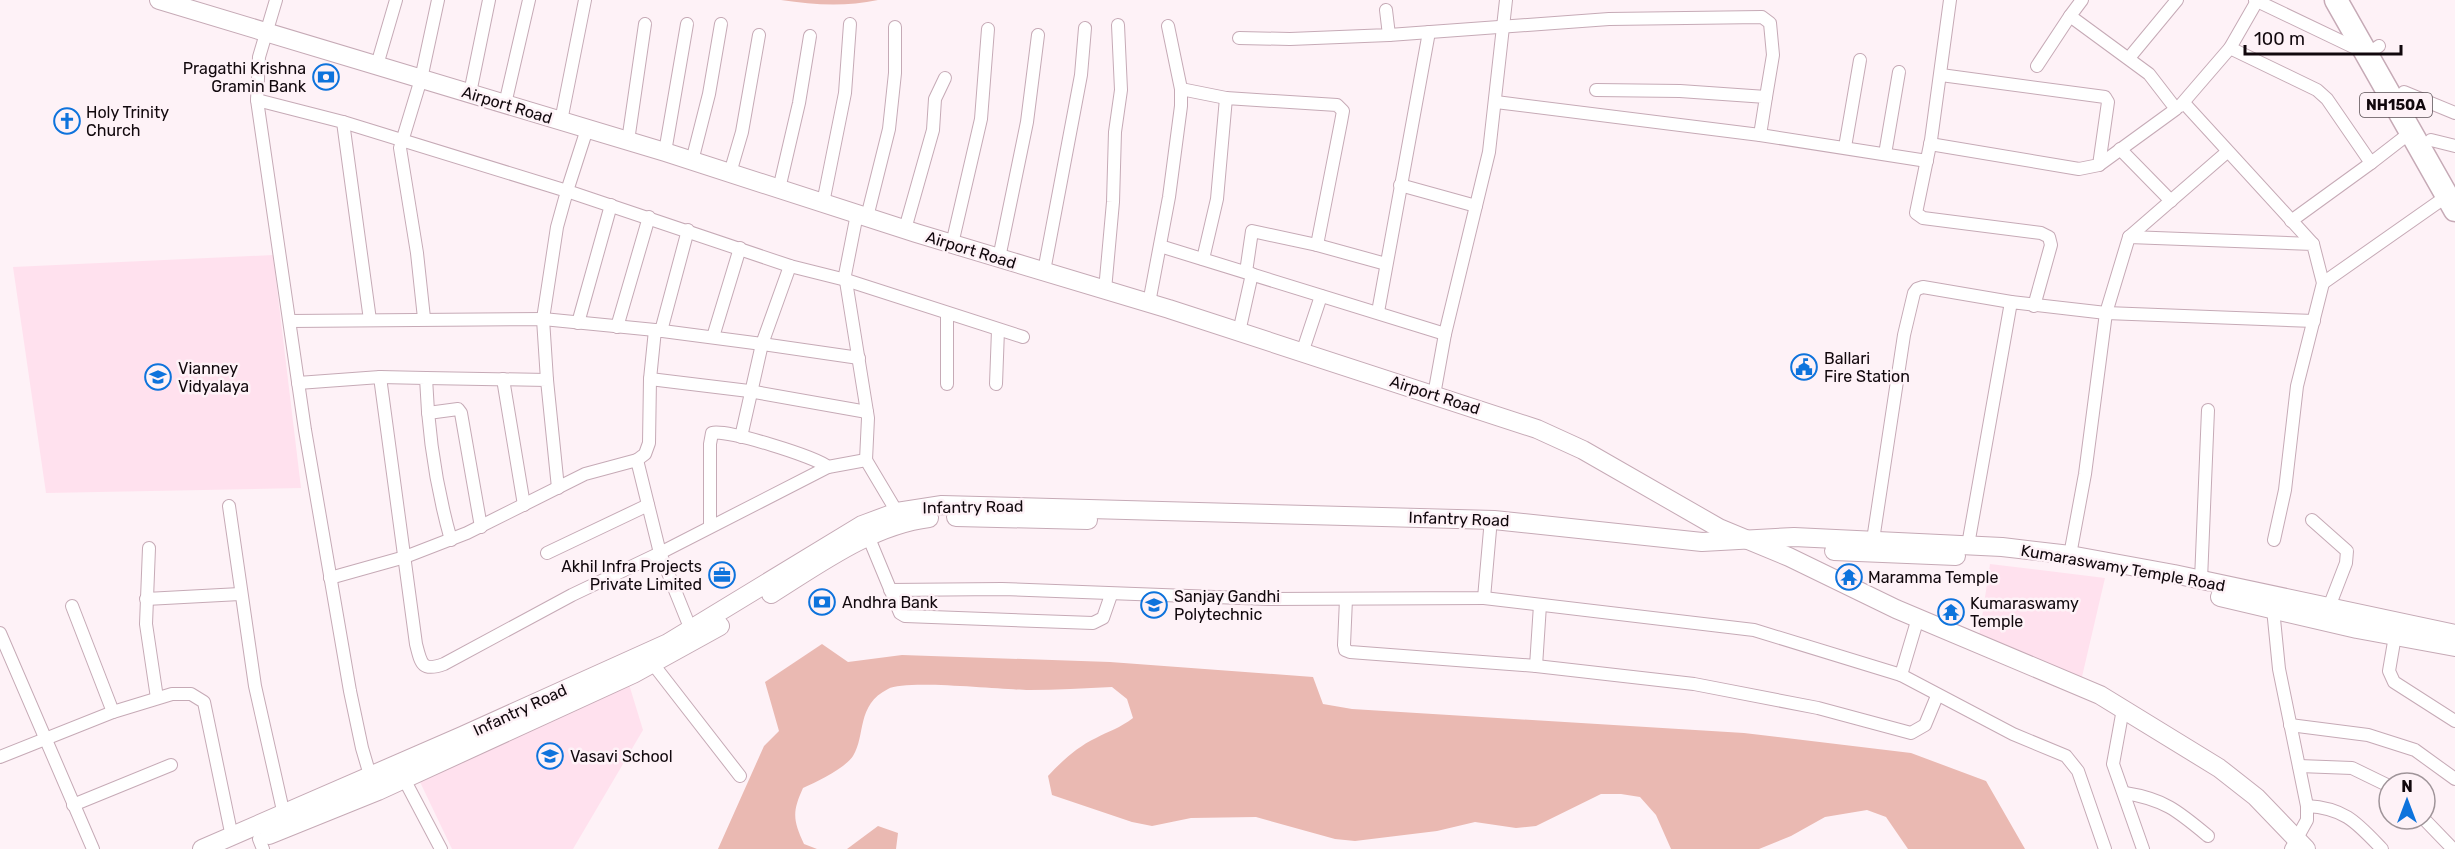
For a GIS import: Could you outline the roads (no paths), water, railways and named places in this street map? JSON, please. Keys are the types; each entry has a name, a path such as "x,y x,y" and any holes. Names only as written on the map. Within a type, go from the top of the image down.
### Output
{"highway":[{"name":"NH150A","path":"2336,0 2404,92 2421,136"},
{"name":"NH150A","path":"2353,0 2373,50 2452,196"}],"street":[{"name":"Airport Road","path":"159,0 665,152 952,244 1149,303 1434,395 1555,438 1583,450 1719,528 1918,618 2100,695 2219,768 2256,797 2298,846"},
{"path":"276,0 256,71 257,100 298,383 330,578 350,691 373,784"},
{"path":"377,65 396,0"},
{"path":"424,318 417,253 400,156 401,138 421,79 438,0"},
{"path":"470,93 489,0"},
{"path":"505,104 529,0"},
{"path":"561,121 585,0"},
{"path":"1434,395 1445,334 1489,152 1506,0"},
{"path":"1950,0 1930,144 1916,213 1923,218 2042,233 2049,237 2051,245 2034,306"},
{"path":"2037,66 2082,0"},
{"path":"2128,58 2177,0"},
{"path":"1930,144 2079,168 2099,165 2180,106 2230,48 2256,1 2373,50"},
{"path":"1386,10 1389,35"},
{"path":"2070,16 2150,74 2313,244 2323,283 2297,386 2285,490 2274,540"},
{"path":"1239,38 1290,39 1389,35 1609,19 1762,17 1770,23 1773,56 1760,135"},
{"path":"628,141 645,24"},
{"path":"665,152 687,24"},
{"path":"692,161 709,94 722,24"},
{"path":"823,203 845,93 849,24"},
{"path":"1105,290 1113,202 1115,132 1121,90 1118,25"},
{"path":"1149,303 1169,197 1182,89 1168,26"},
{"path":"895,27 895,73 889,129 862,215 846,280 867,412 866,460 897,512"},
{"path":"1044,271 1081,75 1085,28"},
{"path":"952,244 981,119 988,29"},
{"path":"1377,312 1429,32"},
{"path":"730,173 742,132 759,35"},
{"path":"999,258 1023,143 1038,35"},
{"path":"779,189 800,103 810,36"},
{"path":"2230,48 2317,90 2327,99 2372,163"},
{"path":"1845,147 1860,60"},
{"path":"1885,154 1899,72"},
{"path":"1941,75 2105,97 2108,102 2099,165"},
{"path":"905,229 933,130 935,99 945,78"},
{"path":"1182,89 1226,98 1337,105 1342,111 1317,245"},
{"path":"1596,90 1680,91 1766,97"},
{"path":"2404,92 2455,113"},
{"path":"1203,259 1217,199 1226,98"},
{"path":"257,100 401,138 649,217 790,266 846,280 1023,337"},
{"path":"1496,102 1760,135 1927,161"},
{"path":"343,122 370,320"},
{"path":"558,488 543,319 557,227 587,129"},
{"path":"2291,221 2372,163 2421,136 2455,146"},
{"path":"2121,149 2171,201"},
{"path":"2070,555 2085,474 2106,313 2129,237 2227,152"},
{"path":"1400,185 1476,206"},
{"path":"2323,283 2452,196"},
{"path":"578,323 611,205"},
{"path":"617,327 649,217"},
{"path":"330,578 405,557 451,540 585,474 637,460 648,449 650,379 658,331 688,230"},
{"path":"1239,332 1249,273 1252,231 1317,245 1386,264"},
{"path":"2129,237 2313,244"},
{"path":"1160,246 1445,334"},
{"path":"713,337 740,248"},
{"path":"741,437 749,391 762,344 790,266"},
{"path":"1873,540 1904,335 1917,289 1923,287 2034,306 2106,313 2314,321"},
{"path":"1302,353 1321,296"},
{"path":"1968,545 2011,302"},
{"path":"947,314 947,384"},
{"path":"290,321 424,318 543,319 713,337 859,358"},
{"path":"996,384 998,330"},
{"path":"298,383 380,377 547,380"},
{"path":"380,377 384,420 420,661 425,667 432,668 828,467 866,460"},
{"path":"426,378 428,413 443,511 451,540"},
{"path":"503,379 524,505"},
{"path":"650,379 749,391 867,412"},
{"path":"428,413 458,409 461,413 481,527"},
{"path":"2201,580 2208,411"},
{"path":"710,526 710,437 717,432 814,458 828,467"},
{"path":"637,460 660,553 693,635"},
{"name":"Infantry Road","path":"233,843 285,815 373,784 404,779 653,664 693,635 897,512 942,505 992,504 1296,513 1528,522 1702,542 1754,542"},
{"path":"547,552 648,505"},
{"path":"229,506 255,686 285,815"},
{"name":"Infantry Road","path":"866,531 953,516 1490,530 1691,552 1754,542"},
{"path":"2312,520 2347,551 2346,563 2329,607"},
{"path":"1484,598 1490,530"},
{"path":"866,531 900,613 911,618 1093,623 1103,618 1111,595"},
{"name":"Kumaraswamy Temple Road","path":"1754,542 1873,540 1968,545 2070,555 2201,580 2455,634"},
{"name":"Kumaraswamy Temple Road","path":"1754,542 1784,548 1979,557 2074,567 2455,647"},
{"path":"149,548 146,599 149,657 157,698"},
{"path":"890,590 1002,589 1111,595 1346,599 1484,598 1754,630 1901,675 1936,696 2013,734 2066,756 2073,762 2106,849"},
{"path":"146,599 240,594"},
{"path":"1346,599 1344,645 1345,650 1350,652 1536,666 1694,684 1818,708 1911,733 1925,725 1936,696"},
{"path":"1536,666 1540,605"},
{"path":"72,606 112,712"},
{"path":"2273,609 2279,669 2307,806 2307,820 2298,846"},
{"path":"1901,675 1918,618"},
{"path":"0,633 44,740 93,849"},
{"name":"Infantry Road","path":"202,849 233,843 261,844 373,784 635,658 693,635"},
{"path":"2395,636 2389,671 2394,682 2455,721"},
{"path":"653,664 740,776"},
{"path":"0,757 112,712 157,698 182,693 199,697 204,702 233,843"},
{"path":"2123,709 2114,764 2143,849"},
{"path":"2290,724 2368,735 2415,750 2455,779"},
{"path":"73,805 171,765"},
{"path":"2299,766 2352,768 2377,780"},
{"path":"404,779 441,849"},
{"path":"2125,793 2152,797 2170,806 2208,836"},
{"path":"2307,806 2328,807 2353,819 2382,849"},
{"path":"2436,831 2453,849"}],"place":[{"name":"Pragathi Krishna Gramin Bank","path":"326,77"},
{"name":"Holy Trinity Church","path":"67,121"},
{"name":"Ballari Fire Station","path":"1804,367"},
{"name":"Vianney Vidyalaya","path":"158,377"},
{"name":"Akhil Infra Projects Private Limited","path":"722,575"},
{"name":"Maramma Temple","path":"1849,577"},
{"name":"Andhra Bank","path":"822,602"},
{"name":"Sanjay Gandhi Polytechnic","path":"1154,605"},
{"name":"Kumaraswamy Temple","path":"1951,612"},
{"name":"Vasavi School","path":"550,756"}]}
